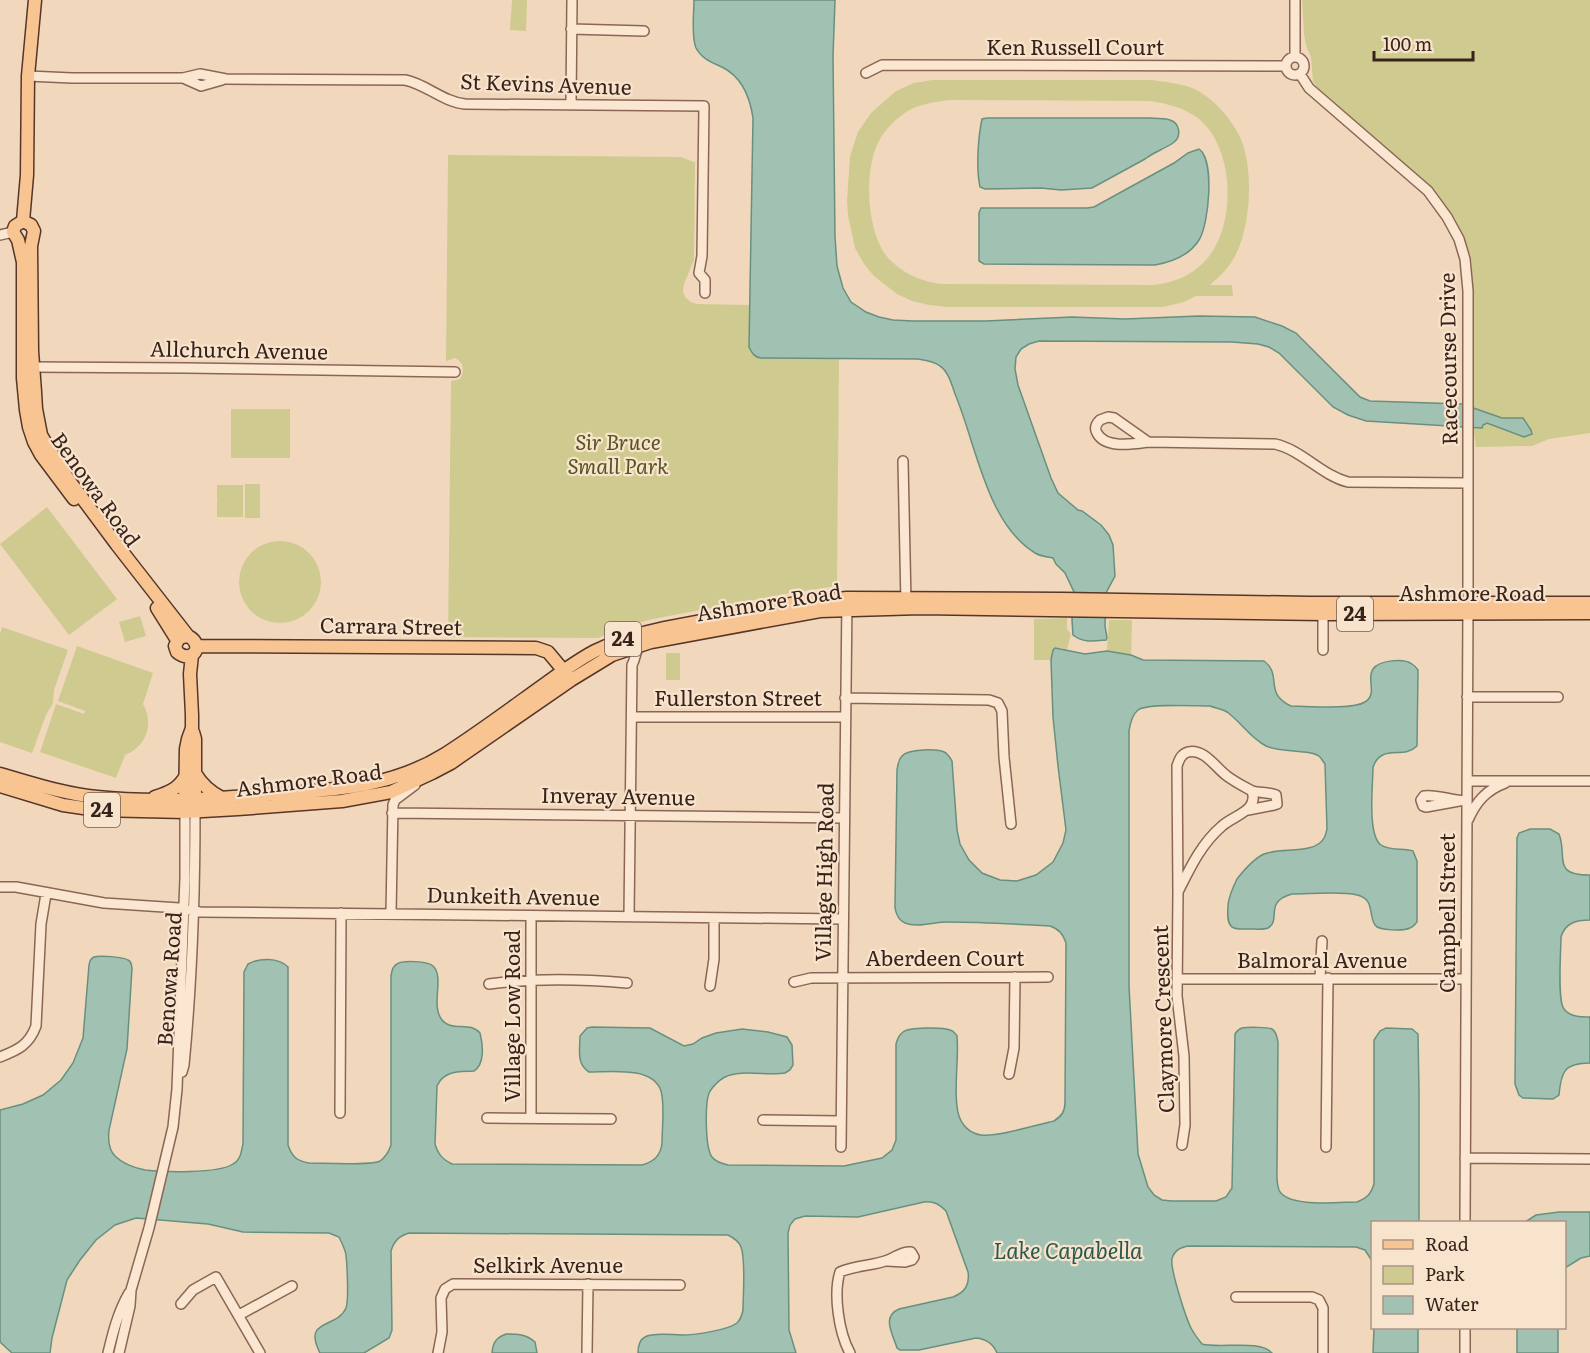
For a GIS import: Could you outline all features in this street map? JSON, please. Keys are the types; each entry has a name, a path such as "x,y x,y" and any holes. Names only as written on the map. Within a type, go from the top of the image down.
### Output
{"main road":[{"path":"23,221 27,175 28,76 35,0"},
{"path":"23,221 31,225 34,231 32,237 24,242 16,236 17,224 23,221"},
{"name":"Benowa Road","path":"16,236 23,262 28,367 41,435 182,638"},
{"name":"Benowa Road","path":"28,367 32,237"},
{"name":"Ashmore Road","path":"0,786 63,805 119,811 190,806 342,801 391,792 451,763 568,675 596,651 650,631 796,603 1468,609 1590,614"},
{"name":"Ashmore Road","path":"1468,609 1590,603"},
{"name":"Ashmore Road","path":"0,774 63,792 190,806 222,798 341,789 371,784 412,771 445,754 568,675 612,655 640,645 827,610 847,604"},
{"path":"182,638 194,639 191,653 177,652 175,646 182,638"},
{"name":"Carrara Street","path":"191,653 536,648 548,652 568,675"},
{"name":"Benowa Road","path":"190,806 190,775 195,738 192,728 191,653"},
{"path":"145,800 175,789 190,775 222,798"}],"street":[{"path":"571,105 572,0"},
{"name":"Racecourse Drive","path":"1285,66 1290,74 1297,75 1304,70 1301,59 1295,57 1295,0"},
{"path":"571,29 644,31"},
{"path":"1285,66 1288,60 1295,57"},
{"name":"Ken Russell Court","path":"866,73 882,65 1285,66"},
{"name":"Racecourse Drive","path":"1300,74 1309,88 1428,191 1447,217 1459,239 1466,259 1468,291 1468,609"},
{"name":"St Kevins Avenue","path":"28,76 183,78 199,86 204,79 405,80 416,82 458,104 704,106 702,256 699,273 705,279 705,293"},
{"path":"0,235 16,236"},
{"name":"Allchurch Avenue","path":"28,367 455,372"},
{"path":"1148,442 1114,418 1108,417 1100,420 1095,427 1099,437 1113,443 1275,444 1293,450 1332,477 1348,482 1468,483"},
{"path":"903,461 905,603"},
{"name":"Village High Road","path":"841,1147 847,604"},
{"path":"1323,608 1323,650"},
{"name":"Campbell Street","path":"1465,1221 1467,824 1463,801 1467,781 1468,609"},
{"path":"629,916 632,665 636,649 640,645"},
{"path":"612,655 624,657 632,665"},
{"path":"1467,697 1558,697"},
{"path":"845,698 989,700 998,703 1002,711 1011,824"},
{"name":"Fullerston Street","path":"632,717 845,717"},
{"name":"Claymore Crescent","path":"1178,892 1206,841 1223,824 1248,810 1274,805 1277,801 1276,795 1252,791 1230,778 1204,755 1193,752 1182,755 1177,766 1177,996 1184,1056 1185,1125 1182,1145"},
{"path":"391,913 392,813 395,800 432,773"},
{"path":"1467,781 1590,781"},
{"path":"1467,824 1476,804 1484,794 1497,786 1513,781"},
{"path":"1248,810 1254,801 1252,791"},
{"path":"372,796 388,803 392,813"},
{"name":"Benowa Road","path":"119,1353 130,1306 131,1290 149,1228 173,1127 177,1089 183,909 190,806"},
{"name":"Benowa Road","path":"177,1089 184,1065 194,912 196,862 190,806"},
{"name":"Inveray Avenue","path":"392,813 844,818"},
{"path":"1178,853 1195,858"},
{"name":"Dunkeith Avenue","path":"0,887 16,887 104,903 179,908 194,912 843,918"},
{"path":"0,1057 17,1050 32,1038 36,1026 41,924 46,894"},
{"path":"340,1113 341,913"},
{"name":"Village Low Road","path":"531,916 531,1118"},
{"path":"710,986 714,958 714,918"},
{"path":"1322,941 1326,1147"},
{"name":"Aberdeen Court","path":"794,982 812,978 842,977 1048,977"},
{"path":"1009,1074 1014,1048 1015,977"},
{"name":"Balmoral Avenue","path":"1178,979 1466,979"},
{"path":"489,984 512,981 627,983"},
{"path":"487,1118 611,1119"},
{"path":"763,1120 841,1121"},
{"path":"1465,1158 1590,1159"},
{"path":"850,1353 840,1329 837,1282 840,1272 887,1261"},
{"path":"181,1304 193,1290 216,1277 260,1353"},
{"name":"Selkirk Avenue","path":"438,1353 442,1332 441,1298 449,1286 462,1283 680,1285"},
{"path":"587,1353 588,1284"},
{"path":"239,1315 292,1286"},
{"name":"Benowa Road","path":"108,1353 116,1320 131,1290"},
{"path":"1236,1297 1312,1297 1319,1300 1323,1308 1323,1353"},
{"path":"1465,1329 1465,1353"},
{"path":"124,1330 126,1353"}],"green space":[{"path":"512,0 527,0 526,31 510,30"},
{"path":"1302,0 1590,0 1590,433 1549,439 1532,446 1476,447 1473,427 1471,256 1455,219 1434,189 1317,87 1313,81 1311,57 1304,34"},
{"path":"932,80 1152,80 1187,86 1200,92 1220,108 1236,130 1247,164 1248,212 1241,242 1231,263 1210,285 1232,285 1233,296 1196,296 1184,302 1163,307 947,307 912,301 897,294 874,276 855,248 847,201 850,156 858,132 871,113 896,91 914,83","holes":["950,100 1151,101 1174,106 1195,116 1208,129 1218,145 1224,165 1227,207 1223,227 1216,246 1205,261 1188,275 1168,283 1153,285 942,284 920,279 907,273 889,259 881,248 872,218 869,183 871,166 882,136 907,111 925,104"]},
{"name":"Sir Bruce Small Park","path":"448,155 681,157 695,162 694,260 684,284 685,297 697,304 750,305 749,347 761,358 839,359 837,586 653,619 627,626 598,638 448,637 451,381 460,379 463,369 462,364 455,358 446,361"},
{"path":"231,409 290,409 290,458 231,458"},
{"path":"245,484 260,484 260,518 245,518"},
{"path":"217,485 243,485 243,517 217,517"},
{"path":"47,507 117,599 69,635 0,544"},
{"path":"280,541 296,544 309,553 318,566 321,582 318,598 309,611 296,620 280,623 264,620 251,611 242,598 239,582 242,566 251,553 264,544"},
{"path":"140,616 146,636 125,642 119,622"},
{"path":"1067,618 1067,629 1071,634 1067,650 1061,648 1053,650 1051,660 1034,660 1034,619"},
{"path":"1109,620 1132,620 1131,655 1107,651"},
{"path":"2,627 68,650 54,690 53,703 46,715 32,753 0,742 0,634"},
{"path":"77,646 153,673 143,704 148,719 146,734 139,746 125,755 116,778 40,752 56,704 84,714 85,711 58,701"},
{"path":"666,653 680,653 680,680 666,680"}],"water":[{"path":"694,0 835,0 833,56 837,266 843,288 851,302 866,312 893,320 913,321 986,321 1072,317 1125,319 1199,316 1255,317 1296,333 1360,397 1370,401 1462,404 1502,418 1523,418 1532,434 1524,437 1487,423 1482,428 1366,421 1333,407 1279,353 1258,344 1039,341 1029,344 1021,349 1016,357 1015,369 1018,385 1051,478 1058,493 1101,525 1113,545 1115,576 1106,593 1107,638 1093,641 1077,638 1073,635 1072,620 1074,592 1065,573 1053,558 1035,553 1018,540 1005,522 984,481 951,383 943,368 938,364 918,359 761,358 755,356 751,351 749,347 753,118 750,103 740,82 729,71 704,58 696,48 693,31"},
{"path":"982,119 1163,119 1176,124 1179,134 1173,143 1092,188 985,189 980,187 978,153"},
{"path":"1199,149 1204,155 1209,178 1208,207 1199,240 1195,246 1180,257 1155,265 984,264 979,261 979,213 981,208 1094,207 1188,153"},
{"name":"Lake Capabella","path":"1055,648 1085,654 1107,651 1131,655 1143,660 1264,661 1272,672 1278,695 1291,706 1340,707 1359,704 1369,699 1371,695 1371,673 1376,666 1386,662 1403,661 1412,664 1418,670 1417,746 1405,752 1382,756 1373,767 1372,820 1377,839 1385,847 1413,851 1417,861 1417,922 1407,929 1392,930 1377,927 1373,921 1369,903 1363,897 1334,893 1292,894 1283,897 1275,906 1274,920 1268,928 1236,929 1232,927 1228,916 1229,898 1237,879 1249,865 1264,854 1271,852 1313,847 1325,837 1327,829 1325,764 1316,755 1266,746 1255,739 1227,712 1210,706 1143,708 1136,712 1130,725 1129,986 1138,1154 1148,1187 1154,1195 1162,1200 1172,1201 1216,1201 1226,1197 1232,1188 1235,1034 1242,1028 1257,1027 1272,1029 1276,1033 1278,1042 1277,1184 1279,1190 1284,1196 1302,1202 1357,1202 1363,1199 1370,1193 1374,1184 1374,1040 1380,1031 1386,1028 1412,1029 1418,1034 1419,1221 1371,1221 1371,1259 1365,1250 1356,1247 1189,1246 1178,1249 1174,1253 1173,1273 1182,1304 1191,1328 1202,1344 1259,1346 1272,1353 997,1353 989,1342 976,1338 919,1350 900,1350 897,1348 889,1321 894,1312 953,1297 964,1290 968,1281 968,1272 946,1211 941,1206 928,1202 858,1217 805,1216 795,1219 788,1233 789,1330 796,1353 638,1353 640,1342 649,1335 703,1333 737,1323 743,1310 743,1253 736,1240 728,1235 409,1233 397,1239 391,1251 392,1330 389,1338 364,1353 320,1353 315,1334 323,1325 342,1315 347,1304 346,1255 339,1237 329,1233 243,1232 208,1224 136,1218 115,1225 96,1240 67,1280 50,1353 12,1353 0,1342 0,1110 23,1104 43,1095 61,1080 73,1063 83,1038 89,965 94,957 122,958 131,963 127,1049 109,1130 109,1140 111,1150 118,1159 145,1170 203,1171 226,1167 239,1158 243,1144 244,972 248,964 263,960 279,961 288,967 288,1145 296,1158 309,1163 375,1163 388,1152 391,1145 391,976 395,965 409,962 430,964 436,971 438,977 437,1007 446,1024 476,1029 480,1033 482,1054 478,1068 474,1071 448,1074 437,1086 435,1144 441,1156 452,1164 642,1165 656,1157 662,1143 661,1091 649,1077 640,1074 619,1071 589,1072 585,1069 580,1061 580,1036 587,1028 592,1027 650,1028 684,1046 716,1033 742,1029 787,1037 792,1045 793,1065 790,1070 778,1074 731,1075 718,1082 709,1093 706,1126 708,1145 715,1160 728,1165 844,1166 882,1158 892,1150 896,1140 896,1044 902,1033 912,1029 946,1029 953,1031 957,1036 958,1111 961,1121 971,1132 981,1135 997,1134 1054,1121 1062,1113 1065,1102 1066,943 1062,934 1050,926 960,922 910,924 899,919 895,908 897,770 901,758 910,752 937,750 946,753 951,758 960,844 969,860 982,873 1000,880 1017,881 1036,875 1053,862 1063,843 1066,830 1053,717 1051,660"},
{"path":"1530,829 1550,829 1559,834 1565,868 1570,872 1590,875 1590,920 1572,923 1565,928 1561,937 1560,974 1562,1004 1566,1012 1579,1017 1590,1017 1590,1063 1569,1067 1561,1080 1559,1095 1553,1099 1523,1098 1519,1095 1515,1084 1517,838 1519,833"},
{"path":"1590,1212 1590,1256 1581,1258 1566,1267 1566,1221 1527,1221 1536,1215"},
{"path":"1374,1329 1418,1329 1418,1353 1373,1353"},
{"path":"1517,1329 1558,1329 1558,1353 1517,1353"},
{"path":"506,1334 521,1335 532,1339 535,1342 537,1353 492,1353 496,1341"}]}
